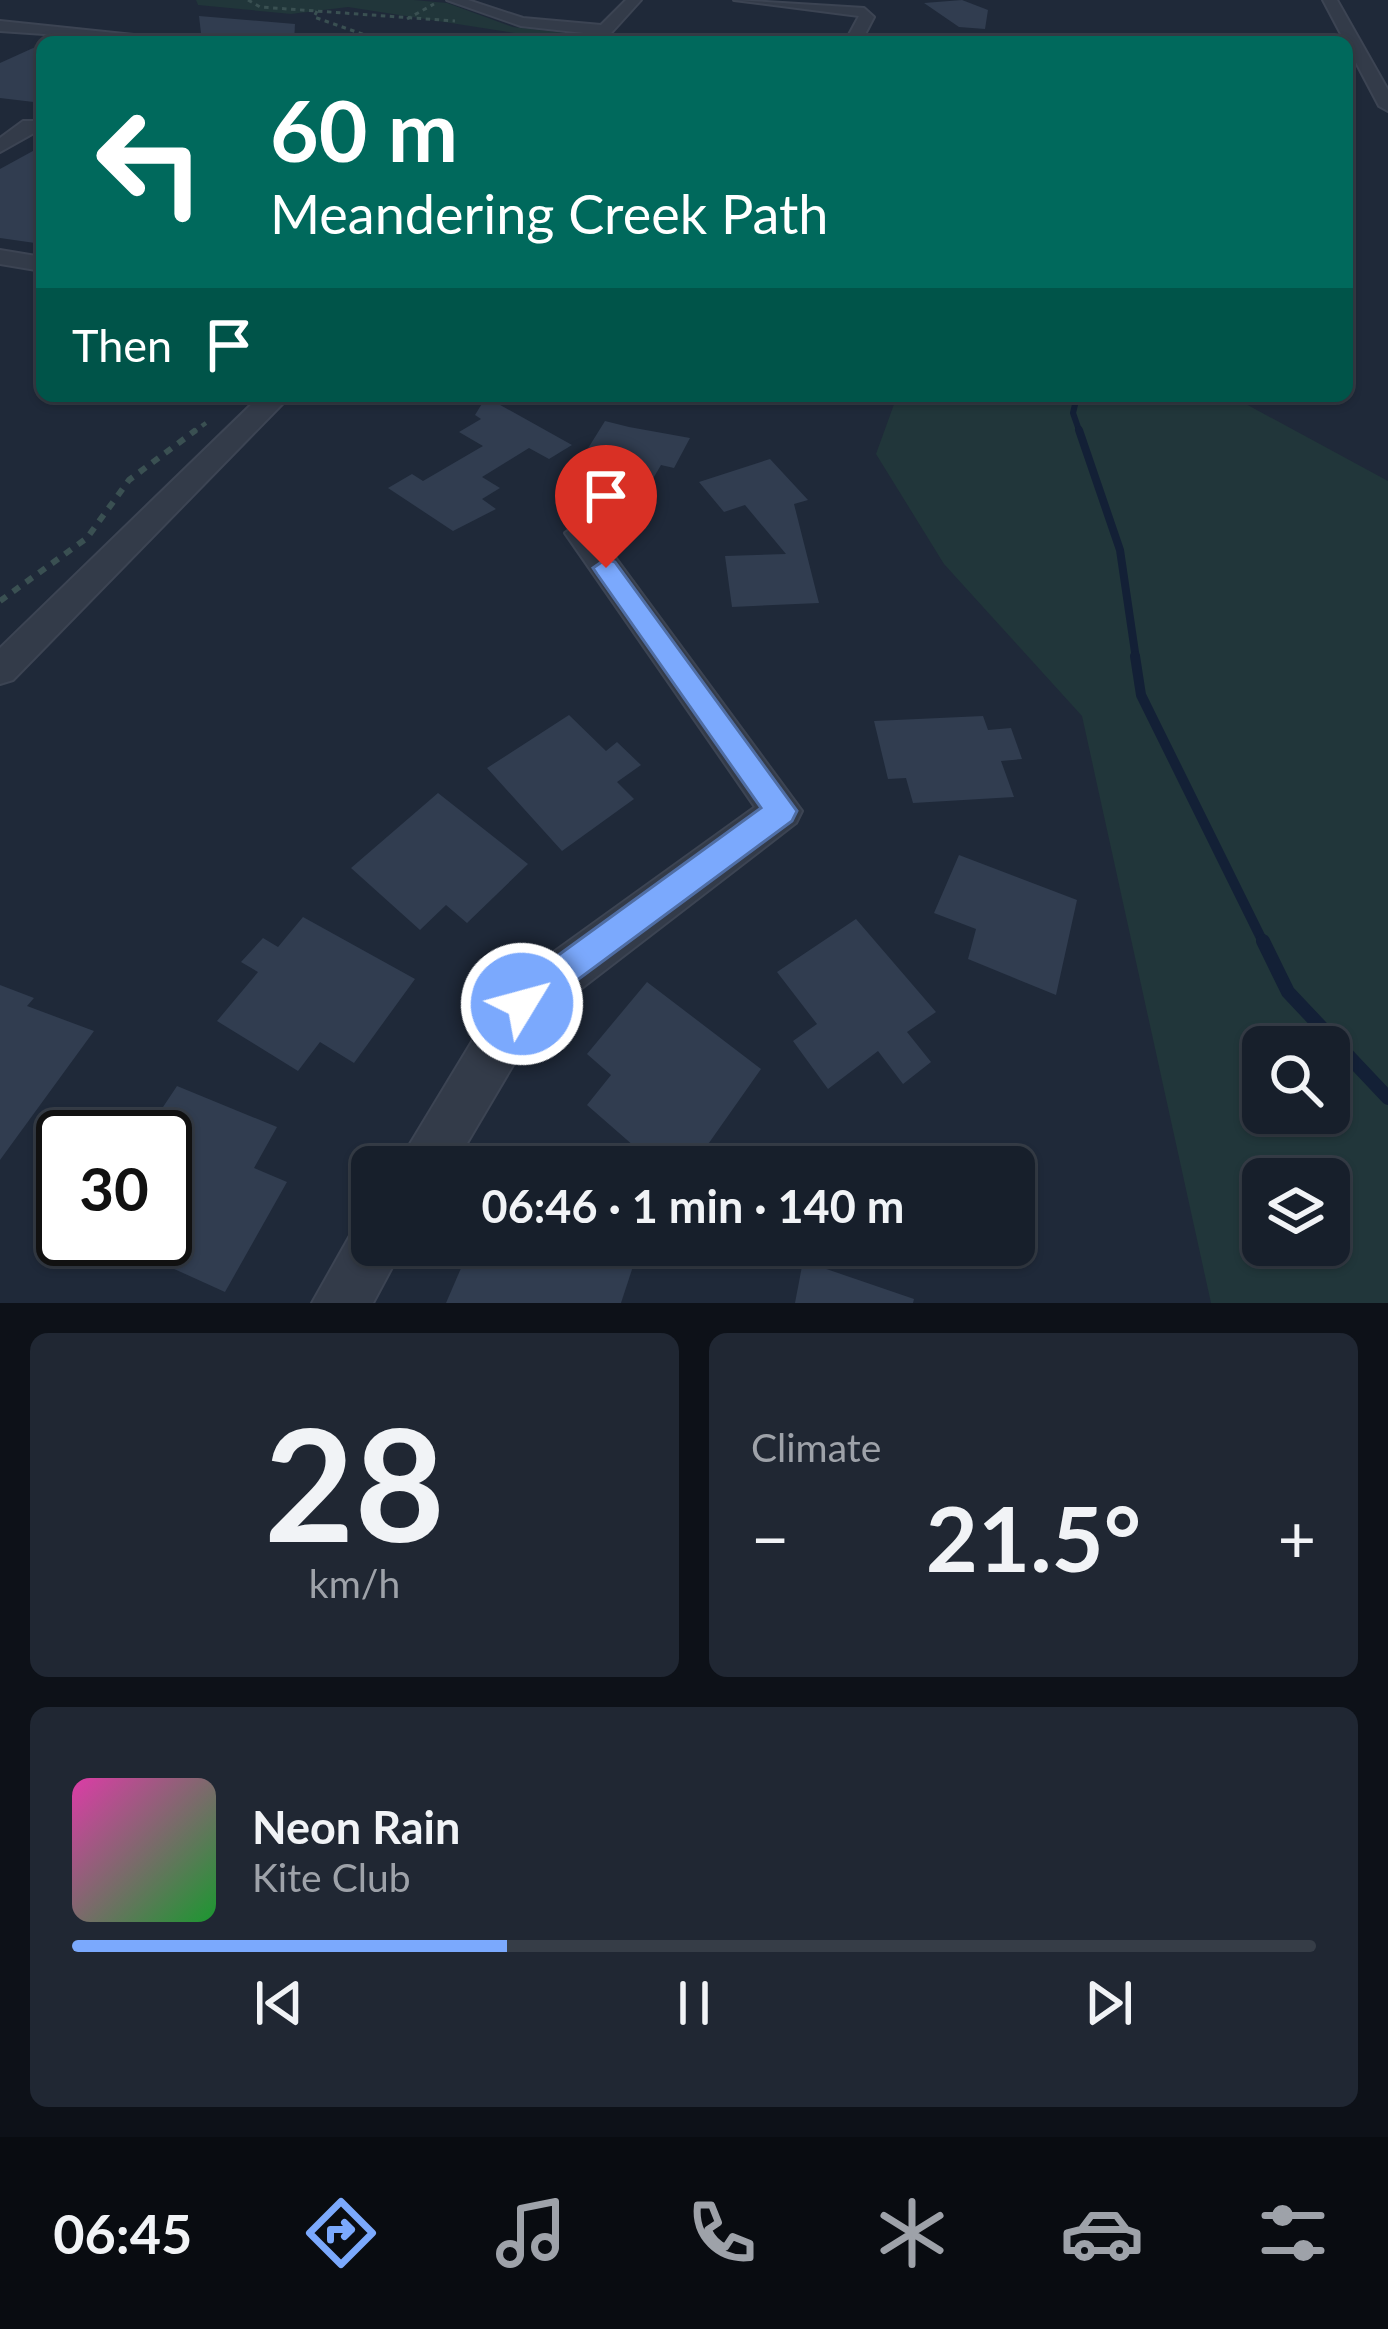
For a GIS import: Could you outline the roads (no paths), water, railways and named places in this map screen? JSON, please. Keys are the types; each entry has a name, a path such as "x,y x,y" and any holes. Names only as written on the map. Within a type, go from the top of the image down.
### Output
{"street":[{"path":"451,0 521,22 598,36 634,0"},
{"path":"741,0 864,12 868,17 857,36"},
{"path":"1330,0 1350,36"},
{"path":"0,26 96,36"},
{"path":"1353,42 1388,106"},
{"path":"0,120 30,125 0,146"},
{"path":"0,257 36,263"},
{"path":"0,670 270,402"},
{"path":"436,1146 522,1004 781,811 581,533"},
{"path":"341,1303 363,1266"}],"waterway":[{"path":"1076,402 1073,413 1080,433"},
{"path":"1079,430 1120,550 1136,659"},
{"path":"1135,656 1141,695 1264,944"},
{"path":"1263,941 1288,992 1388,1098"}]}
